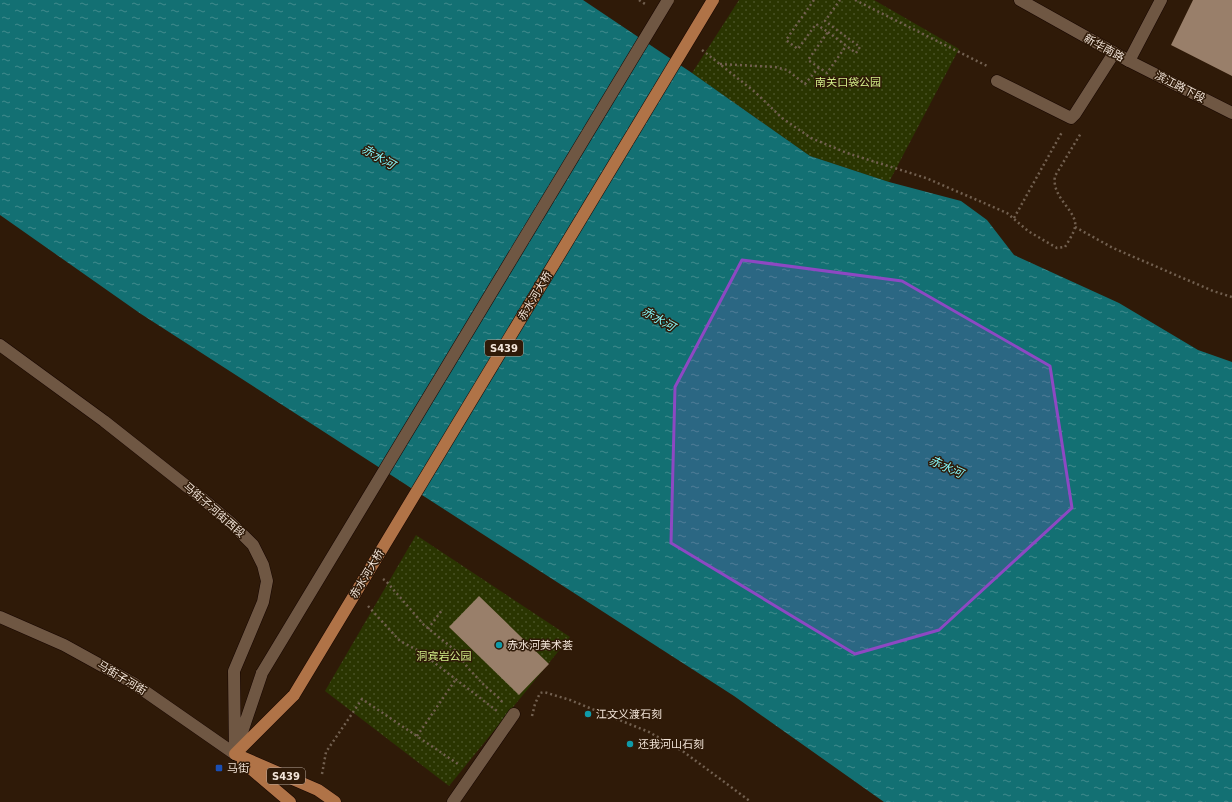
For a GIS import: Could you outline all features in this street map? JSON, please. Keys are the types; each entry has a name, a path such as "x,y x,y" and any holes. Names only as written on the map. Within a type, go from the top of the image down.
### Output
{"main road":[{"name":"赤水河大桥","path":"235,754 294,695 713,0"},
{"name":"S439","path":"235,754 318,790 335,802"},
{"name":"S439","path":"235,754 290,802"}],"street":[{"path":"235,754 262,673 668,0"},
{"name":"新华南路","path":"1020,0 1129,61 1161,0"},
{"path":"997,81 1071,118 1114,53"},
{"name":"滨江路下段","path":"1129,61 1232,113"},
{"name":"马街子河街西段","path":"0,345 104,421 204,500 231,523 253,545 263,565 267,581 263,602 234,671 235,754"},
{"name":"马街子河街","path":"0,618 64,645 133,683 235,754"},
{"path":"453,802 512,718"}],"path":[{"path":"639,0 646,5"},
{"path":"814,0 786,40 798,49 816,24 856,53 860,47 825,21 840,0"},
{"path":"855,0 991,68"},
{"path":"828,32 808,60 827,73 846,46"},
{"path":"701,50 755,92 782,118 811,138 848,153 926,178 1008,213 1028,231 1057,248 1065,247 1075,227 1074,220 1061,200 1054,182 1055,176 1082,131"},
{"path":"720,64 775,67 786,70 806,84 819,67"},
{"path":"1014,218 1071,118"},
{"path":"1075,227 1113,248 1213,291 1232,297"},
{"path":"381,577 428,629 456,651 475,675 499,698 512,718"},
{"path":"364,603 400,641 419,651 512,718 530,717 540,693 544,692 570,700 649,732 684,752 751,802"},
{"path":"428,629 442,610"},
{"path":"417,736 456,679"},
{"path":"318,790 326,752 362,699 472,774"}],"highlighted area":[{"path":"742,260 902,281 1050,366 1072,508 939,630 855,654 671,543 675,387"}],"green space":[{"name":"南关口袋公园","path":"739,0 874,0 959,49 889,182 810,156 692,73"},
{"name":"洞宾岩公园","path":"416,535 570,637 449,786 325,691"}],"water":[{"name":"赤水河","path":"0,0 583,0 692,73 810,156 889,182 961,201 987,220 1014,255 1119,303 1198,350 1232,362 1232,802 884,802 734,696 141,314 0,215"}],"building":[{"path":"1193,0 1232,0 1232,76 1171,45"},
{"name":"赤水河美术荟","path":"479,596 549,664 519,695 449,627"}],"place":[{"name":"赤水河美术荟","path":"499,645"},
{"name":"江文义渡石刻","path":"588,714"},
{"name":"还我河山石刻","path":"630,744"},
{"name":"马街","path":"219,768"}]}
